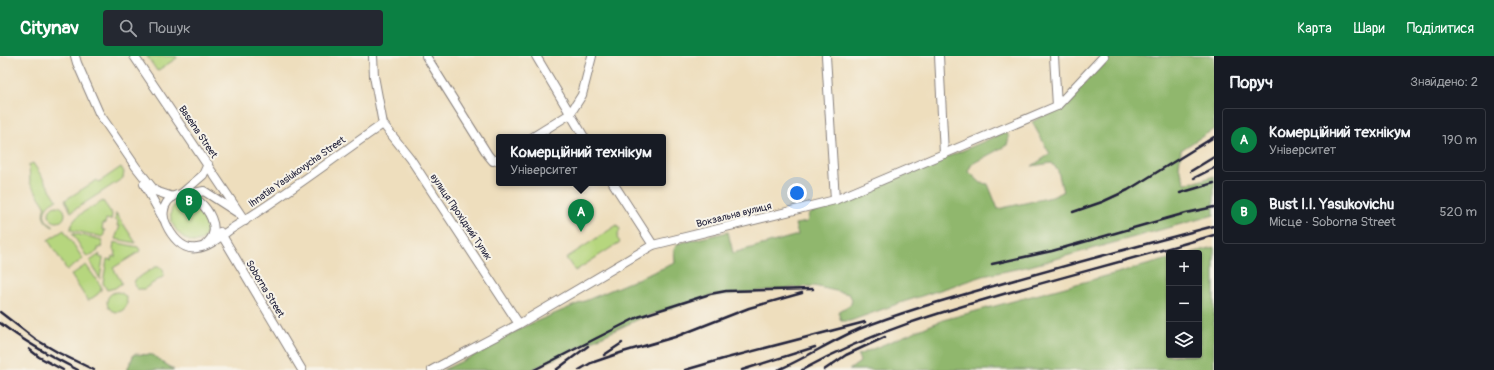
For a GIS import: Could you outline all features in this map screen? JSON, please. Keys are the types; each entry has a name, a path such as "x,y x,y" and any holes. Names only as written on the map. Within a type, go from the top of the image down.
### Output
{"street":[{"path":"75,56 99,113 136,168 155,191 162,194 181,195 196,198 211,218 214,225 214,233 204,246 189,248 181,245 166,225 136,168"},
{"name":"Baseina Street","path":"134,56 245,221"},
{"path":"373,56 374,76 383,124"},
{"path":"426,56 488,155 493,161 496,160"},
{"path":"536,56 582,134"},
{"path":"538,134 570,114 582,95 592,56"},
{"path":"826,56 835,200"},
{"path":"939,56 944,154"},
{"path":"1054,56 1057,106"},
{"name":"Вокзальна вулиця","path":"432,370 520,324 653,246 835,200 1057,106 1104,56"},
{"name":"Ihnatiia Yasiukovycha Street","path":"204,246 245,221 383,124"},
{"name":"вулиця Прохідний Тупик","path":"383,124 410,158 520,324"},
{"path":"166,225 163,218 167,202 181,195 203,175 208,164"},
{"path":"615,186 653,246"},
{"path":"181,195 204,191 236,211 245,221"},
{"name":"Soborna Street","path":"211,218 302,370"}],"green space":[{"path":"147,56 176,56 177,58 157,71"},
{"path":"1111,56 1214,56 1214,129 1181,150 1179,167 1185,183 1196,182 1214,176 1214,215 1030,266 983,276 850,321 841,321 838,312 851,304 852,299 849,294 814,286 710,296 641,318 531,370 443,370 471,357 523,327 675,263 674,249 679,243 728,232 733,253 798,235 795,224 807,222 809,214 863,193 1006,132 1009,137 1007,145 972,164 968,171 981,183 988,184 998,209 1052,197 1063,192 1058,171 1052,163 1032,166 1050,154 1032,122 1062,105"},
{"path":"33,163 57,200 52,202 46,208 45,212 46,220 49,224 54,226 53,227 47,223 45,221 43,213 45,206 30,183 29,165"},
{"path":"121,167 124,172 123,178 71,212 65,200 97,180 99,182"},
{"path":"182,200 194,204 203,216 207,230 206,234 200,241 193,242 185,239 173,224 171,215 173,206"},
{"path":"103,201 112,214 111,220 106,219 105,224 103,223 102,230 105,230 103,237 71,230 74,220 78,216"},
{"path":"57,206 64,211 65,214 60,221 57,222 50,217 49,214 54,207"},
{"path":"116,213 136,243 115,239 120,226 117,226 118,221 115,220"},
{"path":"617,225 620,229 617,238 620,242 575,271 566,258"},
{"path":"64,230 83,259 67,270 48,240"},
{"path":"72,233 103,240 101,248 98,248 98,251 87,257"},
{"path":"114,242 138,247 140,250 113,268 122,283 115,288 107,290 103,283 107,259 111,260 112,256 115,257 116,251 113,250"},
{"path":"1214,247 1214,370 849,370 860,362 858,355 943,320 1166,260 1166,358 1202,358 1202,250"},
{"path":"100,254 99,257 103,258 100,279 90,261"},
{"path":"86,265 101,286 101,290 98,294 88,301 71,275"},
{"path":"155,267 160,267 163,269 164,276 144,289 137,289 134,285 135,280"},
{"path":"117,292 124,295 127,302 124,309 117,312 110,309 107,302 110,295"},
{"path":"134,354 153,355 174,370 127,370"}],"railway":[{"path":"1073,212 1102,202 1128,190 1214,137"},
{"path":"1191,171 1214,157"},
{"path":"1194,178 1214,168"},
{"path":"1180,193 1214,183"},
{"path":"992,264 1052,251 1186,213 1214,207"},
{"path":"778,370 859,329 905,312 1214,226"},
{"path":"802,370 855,344 909,323 964,305 1214,235"},
{"path":"534,370 638,317 710,294 726,291 813,289"},
{"path":"579,370 591,363 675,337 749,308 802,293"},
{"path":"0,312 35,339 59,353 94,370"},
{"path":"685,370 865,322"},
{"path":"0,323 38,348 78,370"},
{"path":"824,370 846,355 885,337"},
{"path":"604,355 622,343"},
{"path":"556,370 588,346"},
{"path":"742,370 815,347"},
{"path":"29,349 39,357 63,370"}],"place":[{"name":"Bust I.I. Yasukovichu","path":"189,221"},
{"name":"Комерційний технікум","path":"581,232"}]}
